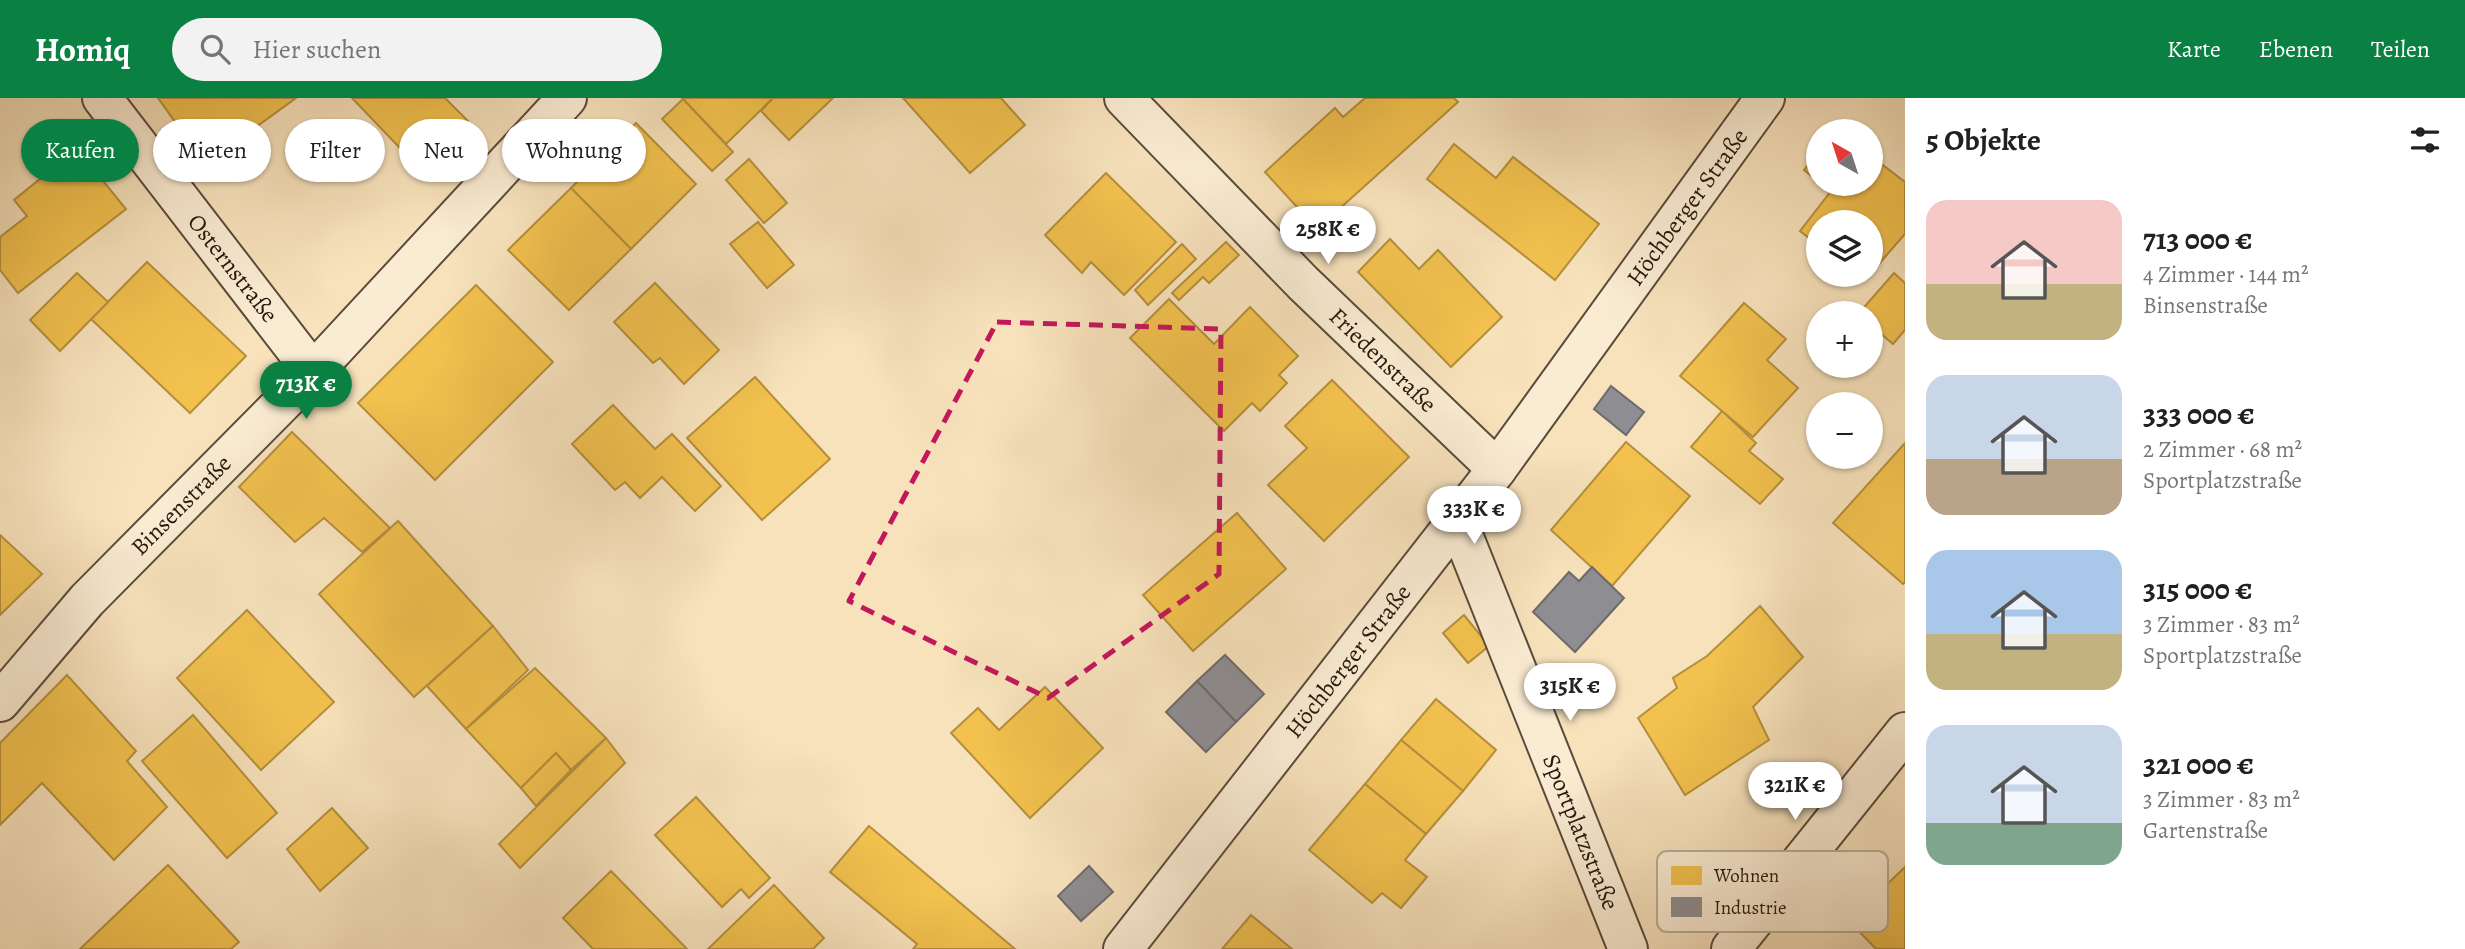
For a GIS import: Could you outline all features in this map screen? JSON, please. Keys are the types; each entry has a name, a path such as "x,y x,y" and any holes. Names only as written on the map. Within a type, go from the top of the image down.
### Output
{"street":[{"name":"Osternstraße","path":"102,98 313,372"},
{"name":"Binsenstraße","path":"0,702 87,600 313,372 567,98"},
{"name":"Friedenstraße","path":"1124,98 1303,283 1497,469"},
{"name":"Höchberger Straße","path":"1123,949 1497,469 1765,98"},
{"name":"Sportplatzstraße","path":"1457,520 1628,949"},
{"path":"1810,851 1905,732"},
{"path":"1731,949 1745,932"}],"highlighted area":[{"path":"997,322 1221,329 1219,574 1048,698 849,601"}],"building: Wohnen":[{"path":"158,98 296,98 267,119 173,119"},
{"path":"352,98 445,98 466,119 399,119 399,147 385,132 385,119 372,119"},
{"path":"682,98 773,98 726,144"},
{"path":"773,98 833,98 789,140 761,111"},
{"path":"903,98 1001,98 1025,125 970,173"},
{"path":"1365,98 1454,98 1458,102 1317,229 1265,172 1335,108 1343,117"},
{"path":"683,99 733,152 712,171 662,119"},
{"path":"646,133 696,184 631,249 571,188 577,182 646,182"},
{"path":"1454,144 1496,178 1513,157 1599,224 1555,280 1427,179"},
{"path":"749,159 787,203 764,223 726,180"},
{"path":"1883,165 1905,182 1905,234 1883,259 1883,210 1816,210 1827,196 1883,196"},
{"path":"1106,173 1176,242 1124,295 1091,262 1082,273 1045,235"},
{"path":"36,182 104,182 126,209 18,293 0,270 0,237 27,216 14,200"},
{"path":"571,188 631,249 569,310 508,250"},
{"path":"758,222 794,265 767,288 730,244"},
{"path":"1806,223 1806,236 1800,231"},
{"path":"1390,239 1419,269 1438,250 1502,317 1451,367 1358,272"},
{"path":"1226,242 1239,255 1209,283 1203,277 1179,300 1172,293"},
{"path":"1182,244 1196,259 1148,305 1135,290"},
{"path":"147,262 246,356 190,413 91,319"},
{"path":"77,273 108,302 60,351 30,320"},
{"path":"1894,273 1905,283 1905,330 1893,344 1883,335 1883,301 1870,301"},
{"path":"655,283 719,350 684,384 660,358 653,363 614,322"},
{"path":"476,285 553,362 435,480 358,403"},
{"path":"1169,299 1214,344 1250,307 1298,356 1279,375 1287,383 1260,411 1252,403 1224,431 1130,338"},
{"path":"1744,303 1786,339 1767,360 1798,388 1753,437 1680,376"},
{"path":"755,377 830,459 762,520 687,438"},
{"path":"1332,380 1409,457 1324,541 1268,485 1307,448 1285,426"},
{"path":"613,405 655,449 672,434 721,486 695,511 662,477 640,498 625,482 615,490 572,444"},
{"path":"1722,411 1756,443 1749,451 1783,479 1760,504 1691,447"},
{"path":"292,432 390,528 362,552 324,518 295,542 239,487"},
{"path":"1626,442 1690,496 1612,586 1551,530"},
{"path":"1905,443 1903,584 1833,523"},
{"path":"1237,513 1286,569 1193,651 1143,595"},
{"path":"398,521 493,626 414,697 319,594"},
{"path":"0,535 42,574 0,615"},
{"path":"1760,606 1803,657 1753,707 1769,740 1685,795 1638,718 1677,688 1673,678 1707,656"},
{"path":"247,610 334,702 261,770 177,678"},
{"path":"1464,615 1489,646 1468,663 1443,633"},
{"path":"493,626 528,670 466,729 427,686"},
{"path":"535,668 606,738 571,770 556,753 521,788 466,729"},
{"path":"67,675 136,751 127,761 167,807 114,860 42,783 0,825 0,743"},
{"path":"1045,687 1103,748 1030,818 951,733 978,708 999,730"},
{"path":"1436,699 1496,750 1463,791 1401,740"},
{"path":"193,715 277,813 227,858 142,761"},
{"path":"606,738 625,763 520,868 499,844"},
{"path":"1401,740 1463,791 1426,834 1365,784"},
{"path":"556,753 571,770 536,806 521,788"},
{"path":"1365,784 1426,834 1405,860 1427,877 1401,908 1382,893 1372,903 1309,850"},
{"path":"696,797 770,878 749,898 741,889 722,907 655,835"},
{"path":"332,808 368,848 320,891 287,849"},
{"path":"869,826 1015,949 913,949 917,944 830,872"},
{"path":"168,865 239,942 231,949 80,949"},
{"path":"1905,867 1905,949 1876,949 1860,932 1888,932 1888,883"},
{"path":"611,871 687,949 593,949 563,918"},
{"path":"774,885 824,938 813,949 708,949"},
{"path":"1251,915 1292,949 1222,949"}],"building: Industrie":[{"path":"1611,386 1644,412 1626,435 1594,409"},
{"path":"1592,567 1624,598 1575,652 1533,612 1569,572 1579,581"},
{"path":"1225,655 1264,694 1236,722 1197,681"},
{"path":"1197,681 1236,722 1206,752 1166,712"},
{"path":"1089,866 1113,892 1081,921 1058,896"}]}
